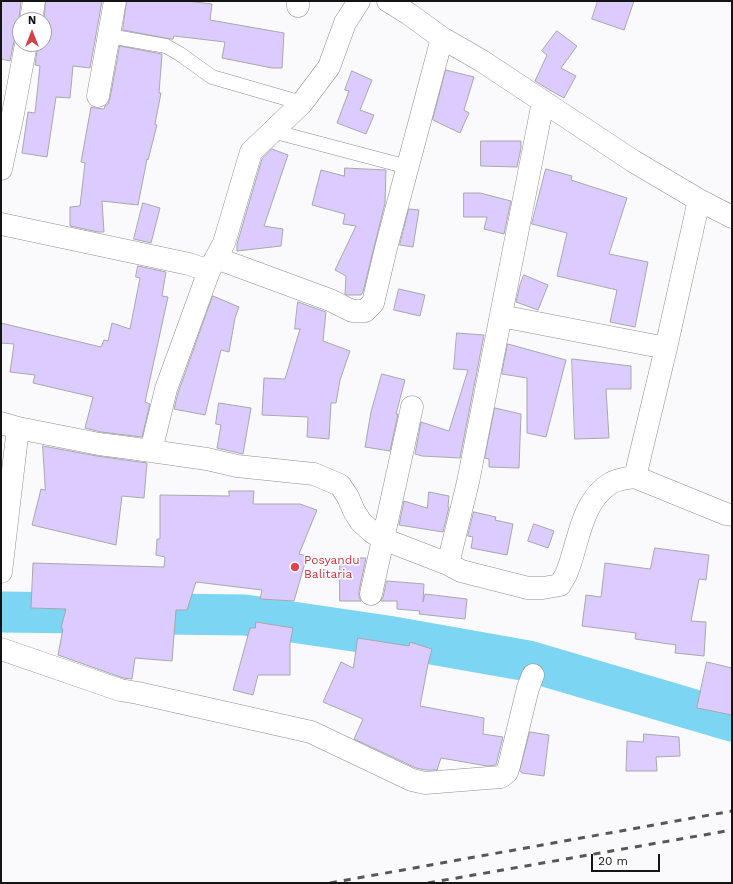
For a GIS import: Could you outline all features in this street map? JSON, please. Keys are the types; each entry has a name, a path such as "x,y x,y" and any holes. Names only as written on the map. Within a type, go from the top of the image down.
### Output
{"street":[{"path":"32,12 34,1"},
{"path":"98,96 115,1"},
{"path":"151,451 166,389 212,264 224,243 251,152 302,103 329,67 344,23 359,1"},
{"path":"388,1 442,38 482,61 633,161 699,200 732,217"},
{"path":"1,224 189,264 212,264 330,300 352,312 365,311 373,303 442,38"},
{"path":"1,169 25,52"},
{"path":"448,564 468,482 543,102"},
{"path":"635,477 699,200"},
{"path":"501,316 666,348"},
{"path":"371,594 412,407"},
{"path":"1,572 10,425 99,444 151,451 237,466 314,474 340,485 361,522 383,539 448,564 461,571 528,588 543,588 560,585 567,573 586,514 598,494 612,482 635,477 726,514 732,515"},
{"path":"1,649 120,690 145,694 311,732 412,780 425,783 501,777 509,766 528,688 533,675"}],"lane":[{"path":"109,36 166,46 212,77 302,103"},
{"path":"272,131 408,167"}],"building":[{"path":"1,1 21,1 20,12 12,12 12,51 10,61 1,59"},
{"path":"46,1 102,1 90,68 73,66 70,98 56,97 47,157 22,153 28,112 35,113 40,66 35,65 37,52 52,52 52,12 45,12"},
{"path":"127,1 187,1 212,4 210,20 284,33 282,68 272,68 222,58 225,42 174,36 173,39 170,39 123,30"},
{"path":"598,1 634,1 624,30 592,19"},
{"path":"557,31 577,46 561,68 576,76 564,98 535,81 547,55 542,51"},
{"path":"120,46 162,54 159,93 161,93 155,124 157,125 148,160 147,159 138,205 102,201 104,232 98,232 70,226 70,207 80,206 85,163 81,162 91,107 104,109 108,104"},
{"path":"446,70 474,77 464,110 469,113 460,133 433,120"},
{"path":"352,71 372,80 360,110 374,115 366,134 337,123 349,91 345,90"},
{"path":"481,141 521,141 517,167 481,166"},
{"path":"272,149 288,155 264,226 283,229 281,246 237,251 237,244 262,159"},
{"path":"345,168 386,170 385,203 361,295 345,294 346,276 335,270 356,226 343,224 345,214 312,205 321,170 344,176"},
{"path":"546,169 572,176 571,180 627,198 609,254 648,262 635,327 610,322 617,290 557,276 567,233 532,224"},
{"path":"464,193 480,193 511,201 504,234 484,229 487,217 464,217"},
{"path":"143,203 160,208 151,243 134,239"},
{"path":"409,209 419,210 413,247 400,245"},
{"path":"138,266 166,272 162,296 168,297 145,402 150,404 142,437 101,432 85,428 93,397 33,383 35,375 10,372 14,344 1,343 1,323 101,347 104,340 108,341 112,323 130,329 140,278 136,277"},
{"path":"524,275 548,285 538,310 516,302"},
{"path":"399,289 425,295 420,316 394,310"},
{"path":"213,296 239,307 235,318 229,352 221,350 205,415 174,409 178,393"},
{"path":"298,302 326,312 323,341 350,351 340,380 336,403 331,403 329,439 307,437 308,417 262,415 264,378 285,379 300,329 295,329"},
{"path":"457,333 484,335 460,458 422,456 415,454 421,422 449,431 468,370 454,369"},
{"path":"508,344 566,360 546,437 527,433 527,378 502,374"},
{"path":"572,359 631,366 631,389 606,389 609,438 575,439"},
{"path":"382,374 405,380 396,414 398,414 390,451 365,447 371,412"},
{"path":"219,403 251,408 243,454 217,448 221,425 216,424"},
{"path":"495,408 521,414 519,468 489,467 489,459 485,458"},
{"path":"43,446 147,463 144,498 122,496 116,545 32,525 41,489 45,490"},
{"path":"229,491 254,491 253,504 300,504 317,510 299,554 307,556 294,601 260,599 262,590 196,582 187,610 176,610 172,661 135,658 132,679 123,678 58,655 63,629 61,628 66,609 31,608 33,563 164,567 165,557 156,555 157,539 160,539 160,495 229,496"},
{"path":"429,492 449,496 449,507 443,532 399,525 404,501 427,508"},
{"path":"474,512 496,517 495,520 513,524 507,555 471,548 473,537 468,536"},
{"path":"534,524 554,531 548,548 528,541"},
{"path":"655,548 709,555 706,580 699,579 691,621 706,622 704,656 675,653 676,645 635,639 636,633 582,626 586,595 601,597 605,563 650,569"},
{"path":"340,558 366,558 359,591 361,601 340,601"},
{"path":"387,581 424,584 423,602 425,594 467,599 465,619 419,614 420,611 397,609 397,601 381,601"},
{"path":"256,622 293,628 290,643 290,675 258,675 253,695 233,690 250,628 255,628"},
{"path":"358,638 409,646 410,642 432,649 420,706 484,718 483,734 503,737 496,765 487,766 441,758 437,770 426,770 416,768 354,739 363,719 323,702 341,662 353,668"},
{"path":"707,662 732,668 732,715 697,708"},
{"path":"530,732 549,735 544,776 522,773 520,771"},
{"path":"644,734 679,737 680,756 656,757 657,771 626,771 627,741 643,742"}],"waterway":[{"path":"1,612 245,615 387,636 528,661 732,721"}],"railway":[{"path":"330,883 732,811"},
{"path":"428,883 732,830"}],"place":[{"name":"Posyandu Balitaria","path":"295,567"}]}
